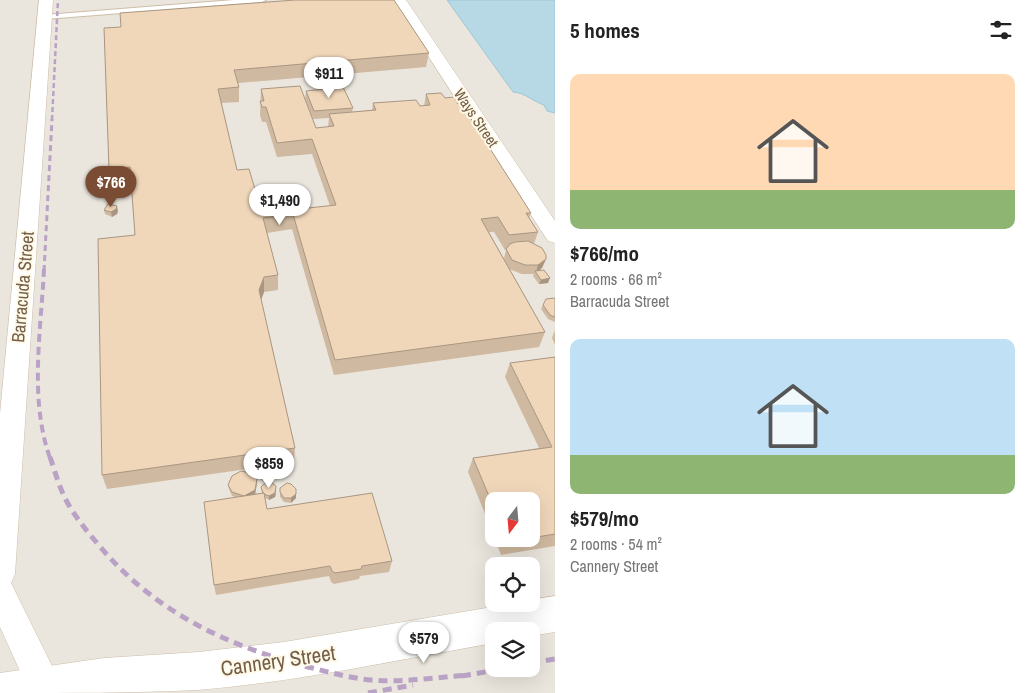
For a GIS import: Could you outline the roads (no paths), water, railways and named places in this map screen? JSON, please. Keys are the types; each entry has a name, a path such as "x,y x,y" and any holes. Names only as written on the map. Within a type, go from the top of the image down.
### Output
{"street":[{"name":"Ways Street","path":"399,0 555,236"},
{"name":"Barracuda Street","path":"0,574 5,448 45,9"},
{"path":"0,593 43,689"},
{"name":"Cannery Street","path":"0,693 43,689 104,677 199,671 284,661 555,614"}],"lane":[{"path":"45,9 262,0"}],"water":[{"path":"447,0 555,0 555,113 547,111 544,105 525,95 513,92"}],"railway":[{"path":"52,120 58,0"},
{"path":"44,271 52,119"},
{"path":"44,269 38,389 40,412 50,458"},
{"path":"50,457 66,500 80,522 97,543 118,567 141,588 192,622 247,648 308,667 347,676 395,681 467,675"},
{"path":"540,662 555,659"},
{"path":"467,675 485,672"},
{"path":"462,676 467,675"},
{"path":"368,693 413,685"}]}
